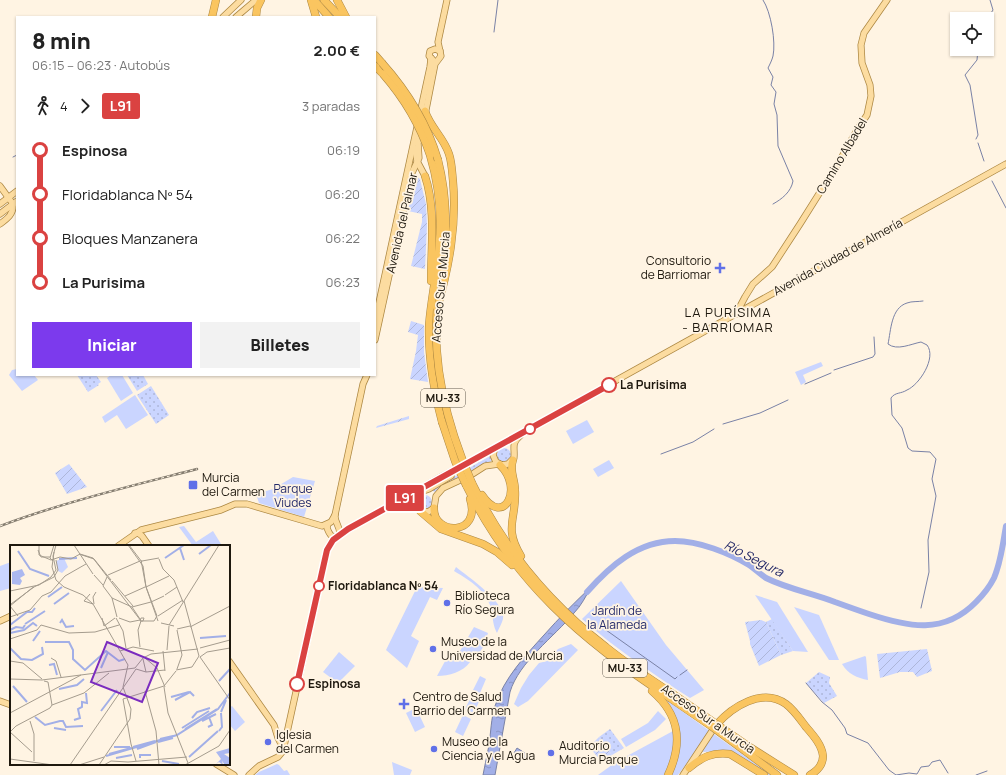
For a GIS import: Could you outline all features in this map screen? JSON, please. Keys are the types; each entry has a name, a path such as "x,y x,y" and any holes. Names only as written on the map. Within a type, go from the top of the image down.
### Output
{"highway":[{"path":"212,16 216,0"},
{"path":"256,16 257,8 261,0"},
{"path":"312,0 316,16"},
{"path":"312,0 328,16"},
{"path":"324,0 339,16"},
{"path":"337,0 345,16"},
{"name":"Acceso Sur a Murcia","path":"379,65 383,74 395,88 421,131 430,155 438,192 441,224 434,308 436,347 442,392 455,441 469,484 504,540 527,570 549,598 585,633 627,670 671,696 711,726 747,748 786,775"},
{"name":"Acceso Sur a Murcia","path":"379,65 400,84 414,104 428,133 438,160 444,191 446,223 445,245 434,308"},
{"path":"424,114 443,141 449,153 454,193 451,248 444,283 434,308"},
{"path":"425,176 432,226 434,308"},
{"path":"513,460 511,471 515,494 511,524 512,536 520,555 541,582 549,598"},
{"path":"469,484 491,506 497,507 506,505 510,499 511,491 506,472 499,464"},
{"path":"434,508 436,518 442,525 455,528 465,524 471,517 473,510 469,484"},
{"path":"420,511 441,529 475,540 497,552 549,598"},
{"path":"585,633 662,701 669,709 676,729 677,742 674,759 668,775"},
{"path":"716,725 722,718 751,700 768,698 785,704 805,725 822,750 823,758 821,764 817,770 810,775"},
{"path":"747,748 794,775"},
{"name":"Acceso Sur a Murcia","path":"747,748 777,775"},
{"path":"689,768 706,756 715,753 730,754 764,775"},
{"path":"697,754 706,756"}],"main road":[{"path":"224,16 241,0"},
{"path":"237,16 256,0"},
{"path":"438,42 429,53 430,58 434,60 437,60 441,56 438,42 447,0"},
{"name":"Camino Albadel","path":"736,314 757,279 773,265 839,162 857,130 868,115 872,96 870,84 862,62 861,45 864,33 887,0"},
{"path":"432,49 440,51"},
{"name":"Avenida del Palmar","path":"376,316 414,140 424,114 430,58"},
{"name":"Avenida del Palmar","path":"376,335 411,174 420,156 419,142 437,60"},
{"path":"414,140 415,155 425,176"},
{"name":"Avenida Ciudad de Almería","path":"502,444 1006,164"},
{"path":"411,174 419,172 425,176"},
{"path":"0,186 5,194 15,203"},
{"path":"0,204 5,194 16,191"},
{"path":"0,214 15,203"},
{"path":"0,224 11,215 15,203"},
{"path":"745,297 747,302 757,302"},
{"path":"746,308 753,308 767,301 765,298"},
{"path":"364,376 334,515 331,524 327,528 332,537 471,462"},
{"path":"363,384 367,376"},
{"name":"Avenida Ciudad de Almería","path":"513,450 515,441 524,432"},
{"path":"402,500 408,498 412,500 417,508 420,511 428,512 434,508 437,495 444,487 471,475 485,466 499,464 506,465 513,460 513,450 508,445 502,444 435,485 418,493 414,503"},
{"path":"495,448 493,457 499,464"},
{"path":"119,545 135,534 146,529 237,504 250,505 321,526 331,524"},
{"path":"331,524 339,534"},
{"path":"144,539 143,532 146,529"},
{"path":"135,534 140,533 148,545"},
{"path":"249,775 262,764 280,755 283,749 327,548 339,534"},
{"path":"0,621 10,616"},
{"path":"230,662 274,725 283,749"},
{"path":"0,701 10,705"},
{"path":"683,775 716,725"},
{"path":"276,730 280,733 287,732"},
{"path":"218,765 234,775"}],"green space":[{"path":"417,177 420,179 426,204 427,226 425,269 411,266 422,222 422,214 408,211 414,178"},
{"path":"411,321 424,325 424,352 428,382 410,379 418,335 408,332"},
{"path":"821,362 823,366 803,375 806,382 801,385 795,372"},
{"path":"16,369 16,376 35,376 38,380 22,391 9,375 12,370"},
{"path":"78,376 97,376 101,382 88,392"},
{"path":"110,376 123,376 133,393 121,401 107,378"},
{"path":"128,376 144,376 148,384 137,391"},
{"path":"151,386 169,415 156,424 137,395"},
{"path":"135,395 148,415 126,429 117,415 105,423 102,417"},
{"path":"409,416 409,419 376,428 377,426"},
{"path":"587,420 594,432 573,444 566,431"},
{"path":"504,448 509,450 511,455 509,460 504,462 499,460 497,455 499,450"},
{"path":"490,456 492,461 447,483 435,492 431,490"},
{"path":"609,460 614,468 598,477 593,469"},
{"path":"69,464 87,487 67,494 55,473"},
{"name":"Parque Viudes","path":"293,477 315,481 304,517 259,503 256,494 273,489"},
{"path":"425,495 430,497 432,502 430,507 425,509 420,507 418,502 420,497"},
{"path":"184,526 196,542 213,531 221,544 192,545 179,527"},
{"path":"10,562 10,588 0,591 0,566"},
{"path":"456,567 485,590 499,605 503,613 503,619 497,633 490,604 478,587 454,571"},
{"name":"Jardín de la Alameda","path":"621,581 666,645 704,690 690,698 635,661 582,619"},
{"path":"417,587 443,588 437,600 430,597 411,636 419,641 407,668 386,650"},
{"path":"755,595 777,602 808,652 793,651"},
{"path":"794,607 819,615 839,660 829,660"},
{"path":"772,619 793,651 781,655 766,622"},
{"path":"761,620 766,622 781,655 759,666 750,644 745,622"},
{"path":"474,627 488,633 484,646 474,660 460,651"},
{"path":"571,644 578,650 528,701 518,707 514,704 521,688 539,663 547,661 558,649"},
{"path":"927,649 932,671 917,677 913,672 900,672 880,678 877,654"},
{"path":"339,652 355,666 338,683 323,672"},
{"path":"450,652 470,662 464,668 455,673 437,676"},
{"path":"865,656 868,680 853,675 842,664"},
{"path":"819,672 830,677 829,683 837,696 824,703 806,683"},
{"path":"480,676 486,679 480,693 473,690"},
{"path":"473,693 481,697 474,713 465,709"},
{"path":"665,699 771,775 735,754 719,751 704,752 697,750 678,775 670,775 675,766 675,717"},
{"path":"232,706 245,722 235,731 230,725 230,707"},
{"path":"416,708 425,727 415,732 406,713"},
{"path":"658,711 666,719 655,730 626,747 621,739 648,723"},
{"path":"463,715 471,719 463,736 455,732"},
{"path":"610,729 624,748 612,755 599,737"},
{"path":"673,731 673,753 664,775 598,775 616,762"},
{"path":"599,737 612,755 602,762 589,747"},
{"path":"392,762 412,770 410,775 394,775"},
{"path":"277,764 284,771 287,770 290,775 255,775 259,772"}],"water":[{"path":"591,587 577,610 538,650 521,670 510,692 495,775 483,775 495,706 509,677 561,616"},
{"path":"517,748 528,755 525,759 514,753"}],"waterway":[{"path":"494,32 498,0"},
{"path":"763,0 770,19 774,43 773,56 768,68 773,77 771,85 776,92 774,104 777,115 778,146 793,181 786,195 773,204"},
{"path":"990,0 993,10 992,12"},
{"path":"976,139 978,135 970,85 965,75 977,60 977,56"},
{"path":"978,143 984,161"},
{"path":"992,181 1006,208"},
{"path":"921,608 929,572 928,540 936,496 932,479 936,459 930,452 912,451 908,448 902,428 892,415 891,398 917,383 928,364 930,350 927,345 921,342 900,347 888,344 891,326 898,310 907,303 923,301"},
{"path":"834,370 873,357 875,354 874,337"},
{"path":"805,384 831,373"},
{"path":"723,424 760,413 788,400"},
{"path":"661,454 693,442 714,429"},
{"name":"Río Segura","path":"587,592 615,564 637,550 649,545 675,541 694,543 714,548 749,565 774,582 883,619 912,625 938,624 951,620 964,613 988,588 994,578 998,566 1006,526"},
{"path":"606,630 675,679 677,677"},
{"path":"680,675 687,670"},
{"path":"806,683 822,702 832,710 845,728 847,734 868,743 889,770 896,775 909,773 917,774 921,767 929,766 932,762 940,760 948,773"},
{"path":"976,775 987,771"}],"railway":[{"path":"0,526 73,502 197,469"}],"bus line":[{"name":"L91","path":"297,684 327,550 333,540 348,529 609,385"}],"place":[{"name":"Consultorio de Barriomar","path":"720,268"},
{"name":"La Purisima","path":"609,385"},
{"name":"Murcia del Carmen","path":"193,485"},
{"name":"Floridablanca Nº 54","path":"319,586"},
{"name":"Biblioteca Río Segura","path":"447,603"},
{"name":"Museo de la Universidad de Murcia","path":"433,649"},
{"name":"Espinosa","path":"297,684"},
{"name":"Centro de Salud Barrio del Carmen","path":"404,704"},
{"name":"Iglesia del Carmen","path":"268,742"},
{"name":"Museo de la Ciencia y el Agua","path":"434,749"},
{"name":"Auditorio Murcia Parque","path":"551,753"}],"district":[{"name":"LA PURÍSIMA - BARRIOMAR","path":"728,320"}]}
